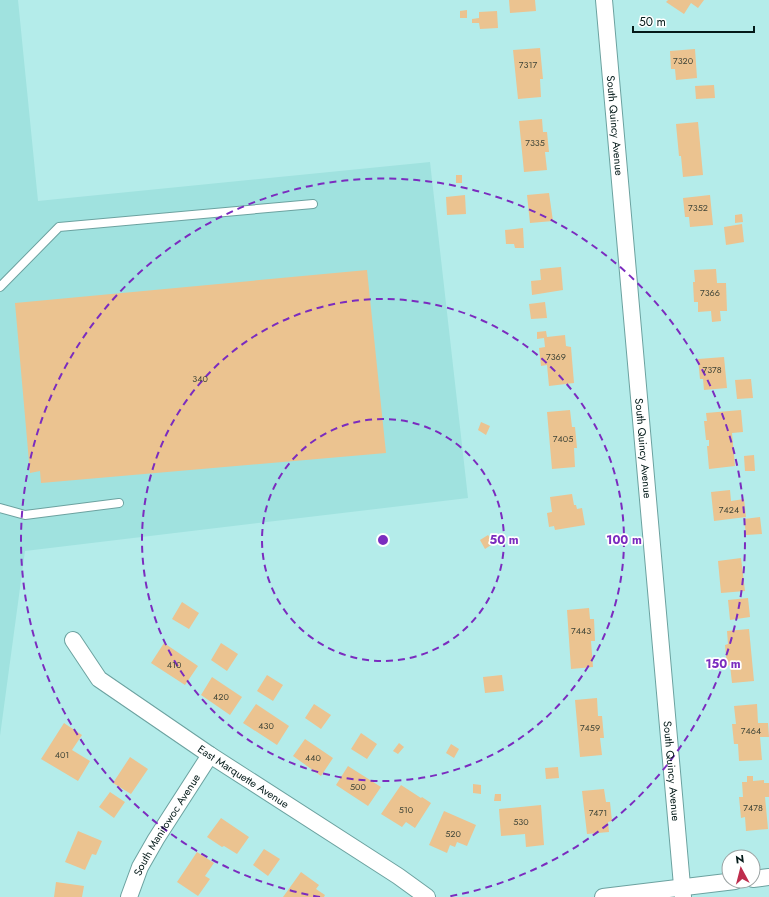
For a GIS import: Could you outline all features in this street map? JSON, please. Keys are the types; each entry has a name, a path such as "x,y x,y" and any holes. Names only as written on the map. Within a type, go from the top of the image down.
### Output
{"street":[{"name":"South Quincy Avenue","path":"604,0 682,892"},
{"name":"East Marquette Avenue","path":"73,640 99,679 210,755 398,876 427,897"},
{"name":"South Manitowoc Avenue","path":"129,897 143,861 210,755"},
{"path":"602,897 682,892 721,884"}],"lane":[{"path":"0,287 59,227 314,204"},
{"path":"0,508 25,514 119,503"}],"shaded area":[{"path":"0,0 18,0 38,201 430,162 468,498 25,551 0,736"}],"building":[{"path":"509,0 535,0 536,11 510,13"},
{"path":"668,0 704,0 698,8 691,3 684,14 666,2"},
{"path":"467,10 467,18 460,18 460,11"},
{"path":"497,11 498,28 480,29 479,23 472,23 472,19 479,18 479,12"},
{"path":"540,48 543,79 540,79 541,97 518,99 513,50"},
{"path":"695,49 697,78 676,80 675,69 671,69 670,51"},
{"path":"714,85 715,98 696,99 695,86"},
{"path":"542,119 543,132 547,132 549,152 545,152 547,170 524,172 519,121"},
{"path":"698,122 703,175 683,177 681,156 679,156 676,124"},
{"path":"456,175 462,175 462,183 456,183"},
{"path":"549,193 553,221 530,223 527,195"},
{"path":"465,195 466,214 447,215 446,197"},
{"path":"710,195 713,225 690,227 689,217 685,217 683,198"},
{"path":"742,214 743,222 735,223 735,215"},
{"path":"742,224 744,242 726,245 724,227"},
{"path":"523,228 524,248 515,248 514,244 506,244 505,230"},
{"path":"561,267 563,290 532,295 531,281 541,280 540,269"},
{"path":"716,269 717,283 726,283 727,311 720,311 721,321 712,322 711,311 698,312 698,302 694,302 693,282 695,282 694,270"},
{"path":"367,270 386,453 41,483 40,471 30,473 15,303"},
{"path":"545,302 547,318 531,319 529,304"},
{"path":"546,331 547,337 565,335 566,346 571,347 574,383 549,386 547,365 541,366 539,348 545,347 544,338 537,339 537,332"},
{"path":"724,357 727,388 704,390 703,379 700,379 698,359"},
{"path":"751,379 753,398 737,399 735,380"},
{"path":"570,410 572,427 575,427 577,448 574,448 575,467 552,469 547,412"},
{"path":"741,410 743,432 732,433 735,466 709,469 707,446 709,446 709,440 706,440 704,421 707,421 706,413"},
{"path":"481,422 490,426 486,435 478,430"},
{"path":"754,455 755,471 745,471 744,456"},
{"path":"730,490 731,501 744,499 746,517 714,521 711,492"},
{"path":"572,494 574,505 576,505 577,509 582,508 585,525 555,530 554,526 549,527 547,513 552,512 550,497"},
{"path":"760,517 762,534 746,535 744,519"},
{"path":"488,535 494,543 485,549 480,540"},
{"path":"741,558 745,591 721,593 718,561"},
{"path":"748,598 750,617 730,620 728,600"},
{"path":"182,602 199,613 189,629 172,619"},
{"path":"589,608 590,619 594,619 595,641 591,641 593,667 571,669 567,610"},
{"path":"749,629 754,681 732,683 730,665 727,666 725,645 728,644 727,631"},
{"path":"164,643 198,666 185,685 151,663"},
{"path":"221,643 238,654 227,671 211,660"},
{"path":"267,675 283,685 273,701 257,691"},
{"path":"502,675 504,691 485,693 483,677"},
{"path":"212,677 242,697 230,715 201,695"},
{"path":"597,698 598,716 602,716 604,738 600,738 602,755 580,757 575,700"},
{"path":"256,704 289,726 277,745 243,723"},
{"path":"314,704 331,715 321,729 305,718"},
{"path":"757,704 758,723 768,723 769,737 760,737 762,760 739,761 738,744 734,744 732,724 736,724 734,706"},
{"path":"64,723 82,735 72,750 90,761 78,781 41,759"},
{"path":"361,733 377,744 367,759 351,749"},
{"path":"305,739 333,758 321,776 293,756"},
{"path":"399,743 404,747 398,754 393,751"},
{"path":"451,744 459,749 454,758 446,753"},
{"path":"130,757 148,769 131,794 113,783"},
{"path":"348,766 381,787 368,806 336,785"},
{"path":"558,767 559,778 546,779 545,768"},
{"path":"747,776 753,776 753,781 764,780 764,783 769,783 769,797 765,797 768,829 746,831 745,817 741,818 739,797 743,797 742,782 747,782"},
{"path":"473,784 481,785 481,794 473,793"},
{"path":"401,785 431,803 415,828 406,822 402,827 381,814"},
{"path":"604,789 606,802 610,802 612,821 608,822 609,832 587,834 582,791"},
{"path":"110,792 125,802 114,818 99,807"},
{"path":"495,794 501,794 501,801 494,801"},
{"path":"541,805 544,845 526,847 525,834 501,836 499,809"},
{"path":"444,811 476,825 467,846 457,842 455,847 450,845 447,853 429,845"},
{"path":"221,818 249,837 237,854 224,846 222,847 207,837"},
{"path":"78,831 102,841 96,855 92,854 85,870 65,862"},
{"path":"264,849 280,859 268,876 253,865"},
{"path":"197,852 214,863 205,876 210,879 198,896 177,882"},
{"path":"301,872 319,885 316,889 325,895 324,897 283,897"},
{"path":"56,882 84,886 82,897 54,897"}]}
